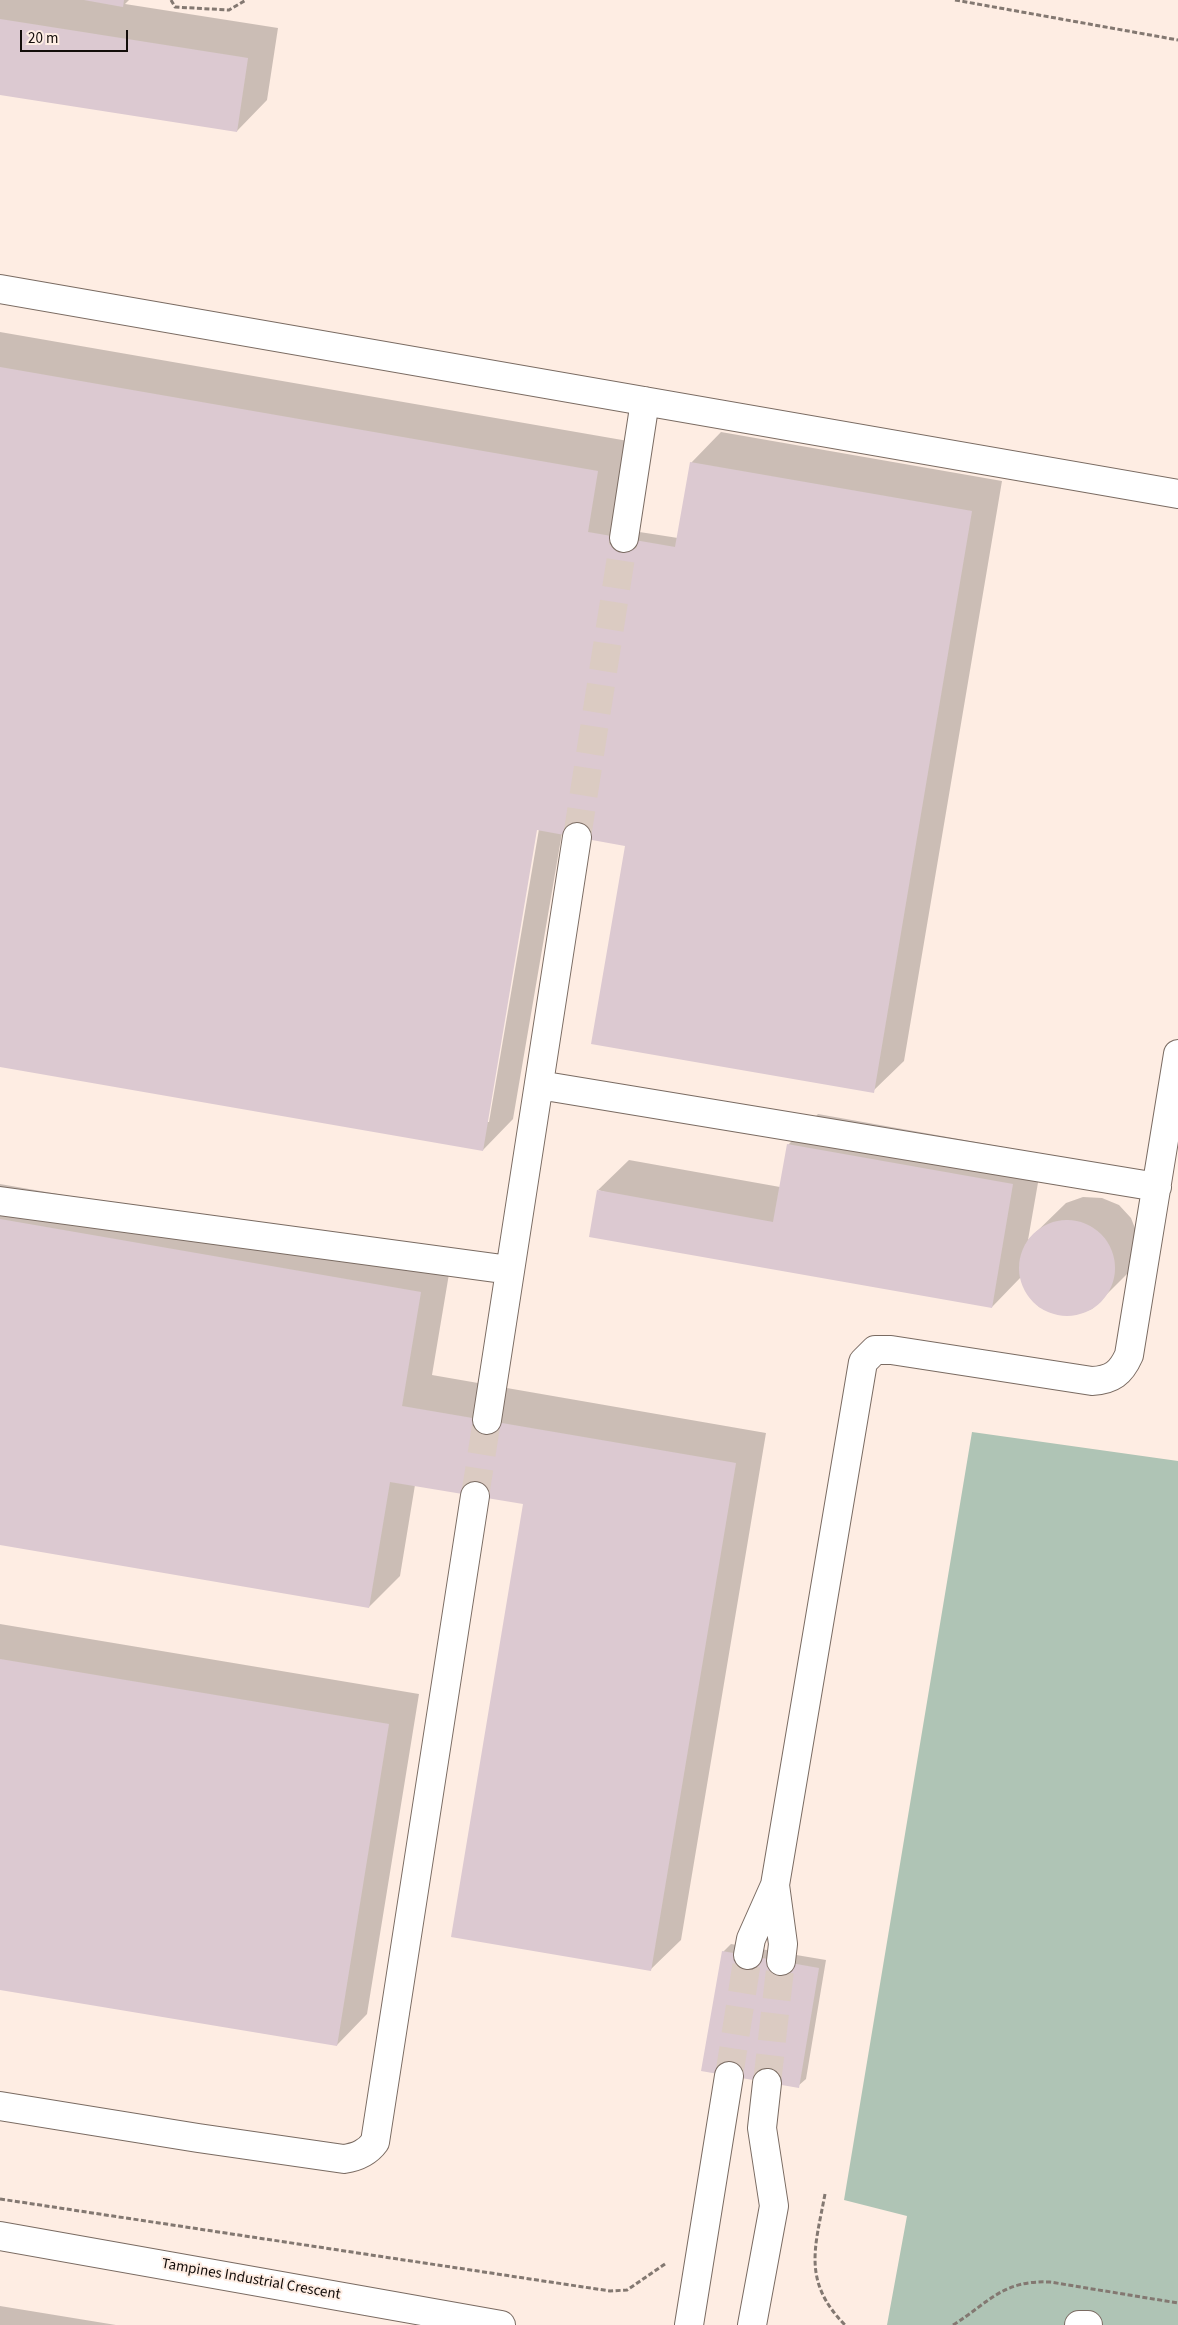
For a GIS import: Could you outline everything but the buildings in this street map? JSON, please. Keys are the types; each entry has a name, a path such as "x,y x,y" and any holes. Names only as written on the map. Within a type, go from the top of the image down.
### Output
{"street":[{"path":"0,289 1178,494"},
{"path":"624,538 645,401"},
{"path":"486,1420 577,837"},
{"path":"748,1955 751,1939 775,1885 864,1362 875,1350 891,1350 1092,1381 1107,1380 1124,1368 1129,1355 1178,1054"},
{"path":"538,1085 1156,1187"},
{"path":"0,1201 510,1270"},
{"path":"0,2106 344,2159 356,2157 369,2150 375,2142 475,1496"},
{"path":"775,1885 783,1944 781,1961"},
{"path":"688,2325 729,2076"},
{"path":"752,2325 774,2206 762,2128 767,2082"},
{"name":"Tampines Industrial Crescent","path":"0,2236 502,2325"},
{"path":"1079,2325 1088,2325"}],"path":[{"path":"171,0 175,7 229,10 246,0"},
{"path":"955,0 1178,40"},
{"path":"825,2194 813,2255 819,2290 832,2312 845,2325"},
{"path":"0,2199 610,2291 627,2290 666,2263"},
{"path":"953,2325 1002,2290 1030,2281 1050,2282 1178,2303"}],"green space":[{"path":"972,1432 1178,1461 1178,2325 887,2325 907,2216 844,2200"}],"tunnel":[{"path":"577,837 624,538"},
{"path":"475,1496 487,1420"},
{"path":"729,2076 748,1955"},
{"path":"767,2083 781,1961"}]}
